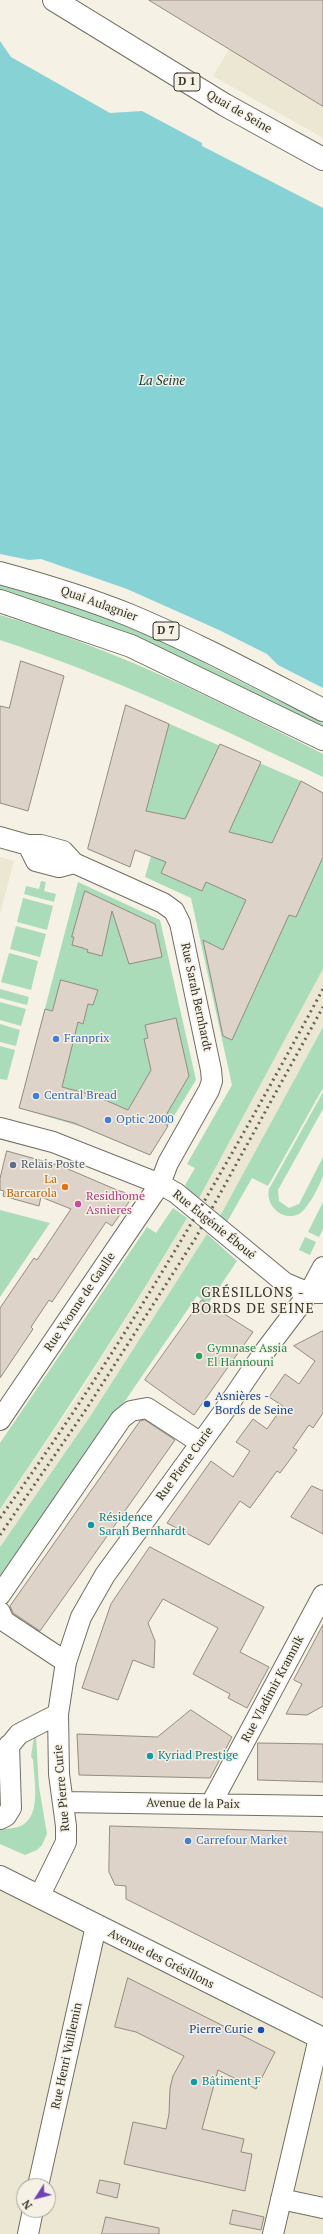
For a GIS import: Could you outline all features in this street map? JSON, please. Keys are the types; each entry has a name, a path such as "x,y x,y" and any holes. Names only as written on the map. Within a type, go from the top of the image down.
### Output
{"main road":[{"name":"Quai de Seine","path":"54,0 225,105 323,159"},
{"name":"Quai de Seine","path":"76,0 323,154"},
{"name":"Quai Aulagnier","path":"0,572 55,588 128,615 230,662 323,710"},
{"name":"D 7","path":"0,601 131,646 323,739"},
{"name":"Avenue des Grésillons","path":"0,1877 321,2038"}],"street":[{"name":"Rue Sarah Bernhardt","path":"0,837 28,845 40,845 63,851 74,863 163,903 174,911 180,923 212,1081 209,1090 168,1163 160,1184"},
{"name":"Rue Eugénie Éboué","path":"0,1128 53,1142 160,1184 176,1193 285,1283 316,1293"},
{"name":"Rue Yvonne de Gaulle","path":"0,1420 160,1184"},
{"name":"Rue Pierre Curie","path":"39,1897 66,1842 59,1774 58,1714 66,1662 81,1617 92,1595 143,1521 201,1443 265,1351 316,1293 323,1267"},
{"path":"0,1595 121,1419 131,1411 148,1408 201,1443"},
{"name":"Rue Vladimir Kramnik","path":"211,1804 323,1595"},
{"path":"0,1612 4,1621 66,1662"},
{"path":"0,1819 6,1816 11,1808 4,1751 19,1734 58,1714"},
{"name":"Avenue de la Paix","path":"63,1802 323,1806"},
{"name":"Rue Henri Vuillemin","path":"40,2178 96,1926"},
{"path":"273,2234 321,2038"},
{"path":"281,2199 323,2208"},
{"path":"28,2234 31,2218"}],"shaded area":[{"path":"244,24 323,52 323,138 213,76"},
{"path":"0,857 14,861 0,914"},
{"path":"323,969 323,1027 219,1218 198,1200"},
{"path":"187,1218 207,1234 91,1415 0,1547 0,1509 73,1403"},
{"path":"0,1877 323,2039 323,2234 0,2234"}],"green space":[{"path":"0,583 49,595 171,643 210,666 323,723 323,729 150,644 87,619 0,591"},
{"path":"0,615 84,643 125,660 205,695 284,734 323,754 323,777 164,703 83,670 0,640"},
{"path":"126,705 301,781 323,793 323,969 198,1200 185,1185 195,1168 187,1164 232,1085 191,898 145,877 151,856 135,849 130,867 88,849"},
{"path":"41,881 46,882 44,891 56,894 54,902 24,894 26,886 39,889"},
{"path":"78,882 160,920 196,1080 150,1155 82,1127 19,1108"},
{"path":"23,898 53,906 47,930 17,922"},
{"path":"16,926 46,934 40,957 10,949"},
{"path":"9,953 38,961 31,990 1,982"},
{"path":"0,989 29,997 27,1005 0,998"},
{"path":"0,1002 26,1009 21,1026 0,1020"},
{"path":"0,1024 20,1030 16,1046 0,1042"},
{"path":"323,1027 323,1088 268,1186 252,1178 227,1222 219,1218"},
{"path":"0,1046 15,1050 7,1080 0,1079"},
{"path":"323,1092 323,1109 278,1190 279,1201 289,1208 299,1204 323,1157 322,1179 310,1202 302,1212 293,1216 287,1216 276,1211 268,1195 269,1189"},
{"path":"323,1202 323,1229 319,1237 308,1232"},
{"path":"173,1208 187,1218 96,1365 0,1509 0,1443 147,1227 156,1233"},
{"path":"0,1210 50,1223 0,1297"},
{"path":"207,1234 237,1261 208,1304 197,1296 46,1516 0,1579 0,1547 91,1415"},
{"path":"305,1237 316,1242 310,1255 299,1250"},
{"path":"36,1735 39,1787 47,1834 42,1845 37,1850 25,1855 0,1844 0,1828 14,1828 24,1824 31,1817 34,1807 35,1783 33,1760 31,1756 34,1737"}],"water":[{"name":"La Seine","path":"0,41 11,57 110,113 142,111 202,143 202,146 323,208 323,688 278,665 267,654 219,630 127,589 41,559 29,560 0,554"}],"building":[{"path":"149,0 323,0 323,106"},
{"path":"21,661 64,676 28,811 0,803 0,706 9,708"},
{"path":"126,705 169,724 146,811 185,819 220,744 261,762 229,832 272,843 301,781 323,793 323,857 296,917 289,915 232,1040 223,1036 203,940 223,950 246,900 206,882 202,891 161,873 166,862 135,850 130,867 88,849"},
{"path":"85,891 155,924 162,957 129,964 112,911 102,956 87,952 88,950 72,945 74,937 72,937"},
{"path":"61,980 98,990 93,1005 88,1004 83,1024 78,1022 62,1087 96,1096 128,1110 151,1070 144,1039 148,1038 145,1025 176,1018 189,1076 162,1122 168,1126 150,1155 74,1123 19,1108 45,1009 52,1011"},
{"path":"7,1151 61,1166 126,1193 129,1202 112,1226 106,1222 52,1302 49,1300 31,1327 33,1329 0,1378 0,1308 34,1258 37,1260 71,1209 41,1197 39,1206 3,1196 4,1191 0,1190 0,1179"},
{"name":"Gymnase Assia El Hannouni","path":"202,1300 253,1332 194,1415 145,1380"},
{"path":"323,1331 323,1413 313,1428 309,1425 293,1448 297,1450 280,1473 277,1471 250,1508 240,1501 209,1545 167,1523 211,1461 233,1477 250,1451 236,1442 253,1419 267,1429 283,1406 269,1397 285,1374 299,1384 315,1361 294,1346"},
{"name":"Résidence Sarah Bernhardt","path":"145,1420 175,1440 40,1631 13,1613 10,1606 140,1421"},
{"path":"312,1486 323,1491 323,1534 291,1517"},
{"path":"150,1547 264,1607 240,1652 269,1667 247,1708 228,1698 230,1694 193,1674 218,1628 163,1599 148,1623 155,1641 154,1668 133,1660 118,1700 82,1688 111,1604"},
{"path":"323,1625 323,1706 307,1715 286,1714 302,1684 294,1680"},
{"name":"Kyriad Prestige","path":"191,1710 232,1737 210,1778 79,1775 77,1734 157,1737"},
{"path":"258,1743 323,1744 323,1782 258,1780"},
{"path":"110,1826 323,1832 323,1998 126,1899 126,1886 115,1885 109,1872"},
{"name":"Bâtiment F","path":"128,1978 275,2052 256,2089 218,2070 202,2129 244,2139 241,2152 252,2154 245,2191 124,2164 133,2122 166,2129 169,2114 170,2088 173,2076 184,2056 136,2032 115,2027"},
{"path":"100,2180 120,2184 117,2198 97,2193"},
{"path":"233,2210 264,2217 261,2230 230,2224"},
{"path":"106,2217 159,2228 159,2234 102,2234"}],"railway":[{"path":"0,1518 45,1454 130,1325 248,1125 323,989"},
{"path":"0,1535 85,1411 195,1239 323,1007"}],"place":[{"name":"Franprix","path":"56,1039"},
{"name":"Central Bread","path":"36,1096"},
{"name":"Optic 2000","path":"108,1120"},
{"name":"Relais Poste","path":"13,1165"},
{"name":"La Barcarola","path":"65,1187"},
{"name":"Residhome Asnieres","path":"78,1204"},
{"name":"Gymnase Assia El Hannouni","path":"199,1356"},
{"name":"Asnières - Bords de Seine","path":"207,1404"},
{"name":"Résidence Sarah Bernhardt","path":"91,1525"},
{"name":"Kyriad Prestige","path":"150,1756"},
{"name":"Carrefour Market","path":"188,1841"},
{"name":"Pierre Curie","path":"261,2030"},
{"name":"Bâtiment F","path":"194,2082"}],"district":[{"name":"GRÉSILLONS - BORDS DE SEINE","path":"253,1302"}]}
